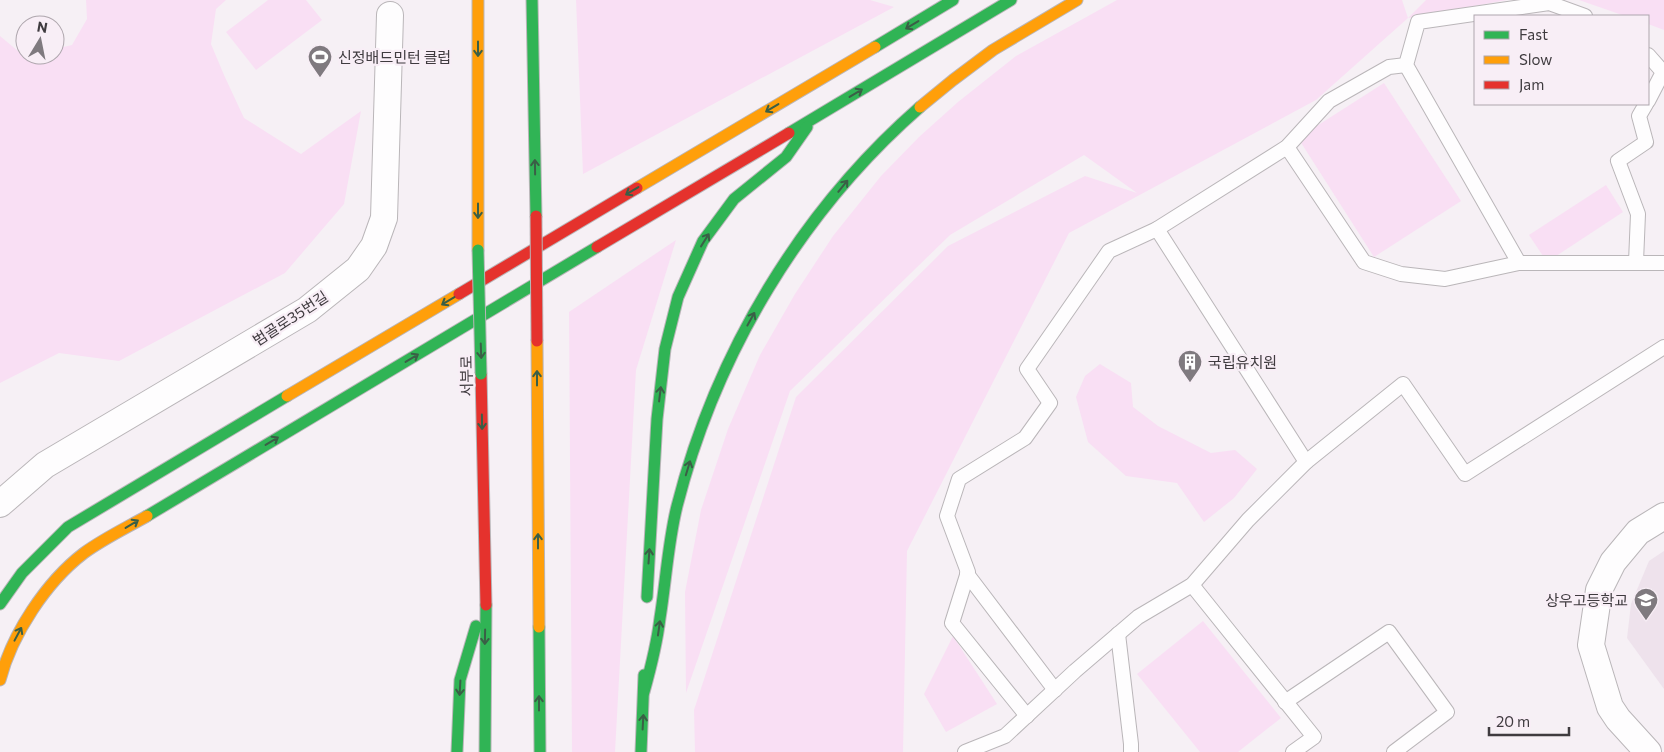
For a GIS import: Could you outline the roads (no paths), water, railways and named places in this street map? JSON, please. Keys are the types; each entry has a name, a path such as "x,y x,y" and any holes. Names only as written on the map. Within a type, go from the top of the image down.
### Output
{"highway":[{"name":"서부로","path":"478,0 478,250 486,591 485,752"},
{"path":"532,0 536,216 540,752"},
{"path":"0,604 7,591 34,559 68,527 954,0"},
{"path":"0,680 14,641 32,608 57,578 84,553 1011,0"},
{"path":"644,692 658,635 677,507 703,421 737,343 772,281 814,221 862,163 903,122 944,87 1007,41 1078,0"},
{"path":"646,608 657,419 665,349 678,297 703,242 734,198 786,157 814,118"},
{"path":"456,752 460,680 486,591"},
{"path":"641,752 646,636"}],"street":[{"name":"범골로35번길","path":"0,504 45,465 307,310 358,268 374,246 384,218 390,16"},
{"path":"1648,752 1618,719 1610,707 1591,645 1599,590 1613,562 1638,532 1664,516"}],"lane":[{"path":"1519,263 1406,65 1418,22 1549,3 1582,15"},
{"path":"1649,56 1663,72 1649,98"},
{"path":"1027,716 952,623 968,572 947,516 959,479 1024,438 1050,403 1028,368 1109,251 1156,229 1287,147 1329,101 1389,67 1406,65"},
{"path":"1636,262 1638,214 1618,161 1646,142 1640,116 1646,105"},
{"path":"1287,147 1364,262 1401,274 1445,279 1519,263 1664,263"},
{"path":"1156,229 1306,462"},
{"path":"965,752 1006,736 1138,617 1192,585 1248,520 1306,462 1402,384 1465,474 1664,347"},
{"path":"967,574 1055,690"},
{"path":"1192,585 1314,737 1293,752"},
{"path":"1285,702 1389,632 1447,712 1394,752"},
{"path":"1118,634 1131,744 1130,752"}],"place":[{"name":"신정배드민턴 클럽","path":"320,78"},
{"name":"국립유치원","path":"1190,383"},
{"name":"상우고등학교","path":"1646,621"}]}
